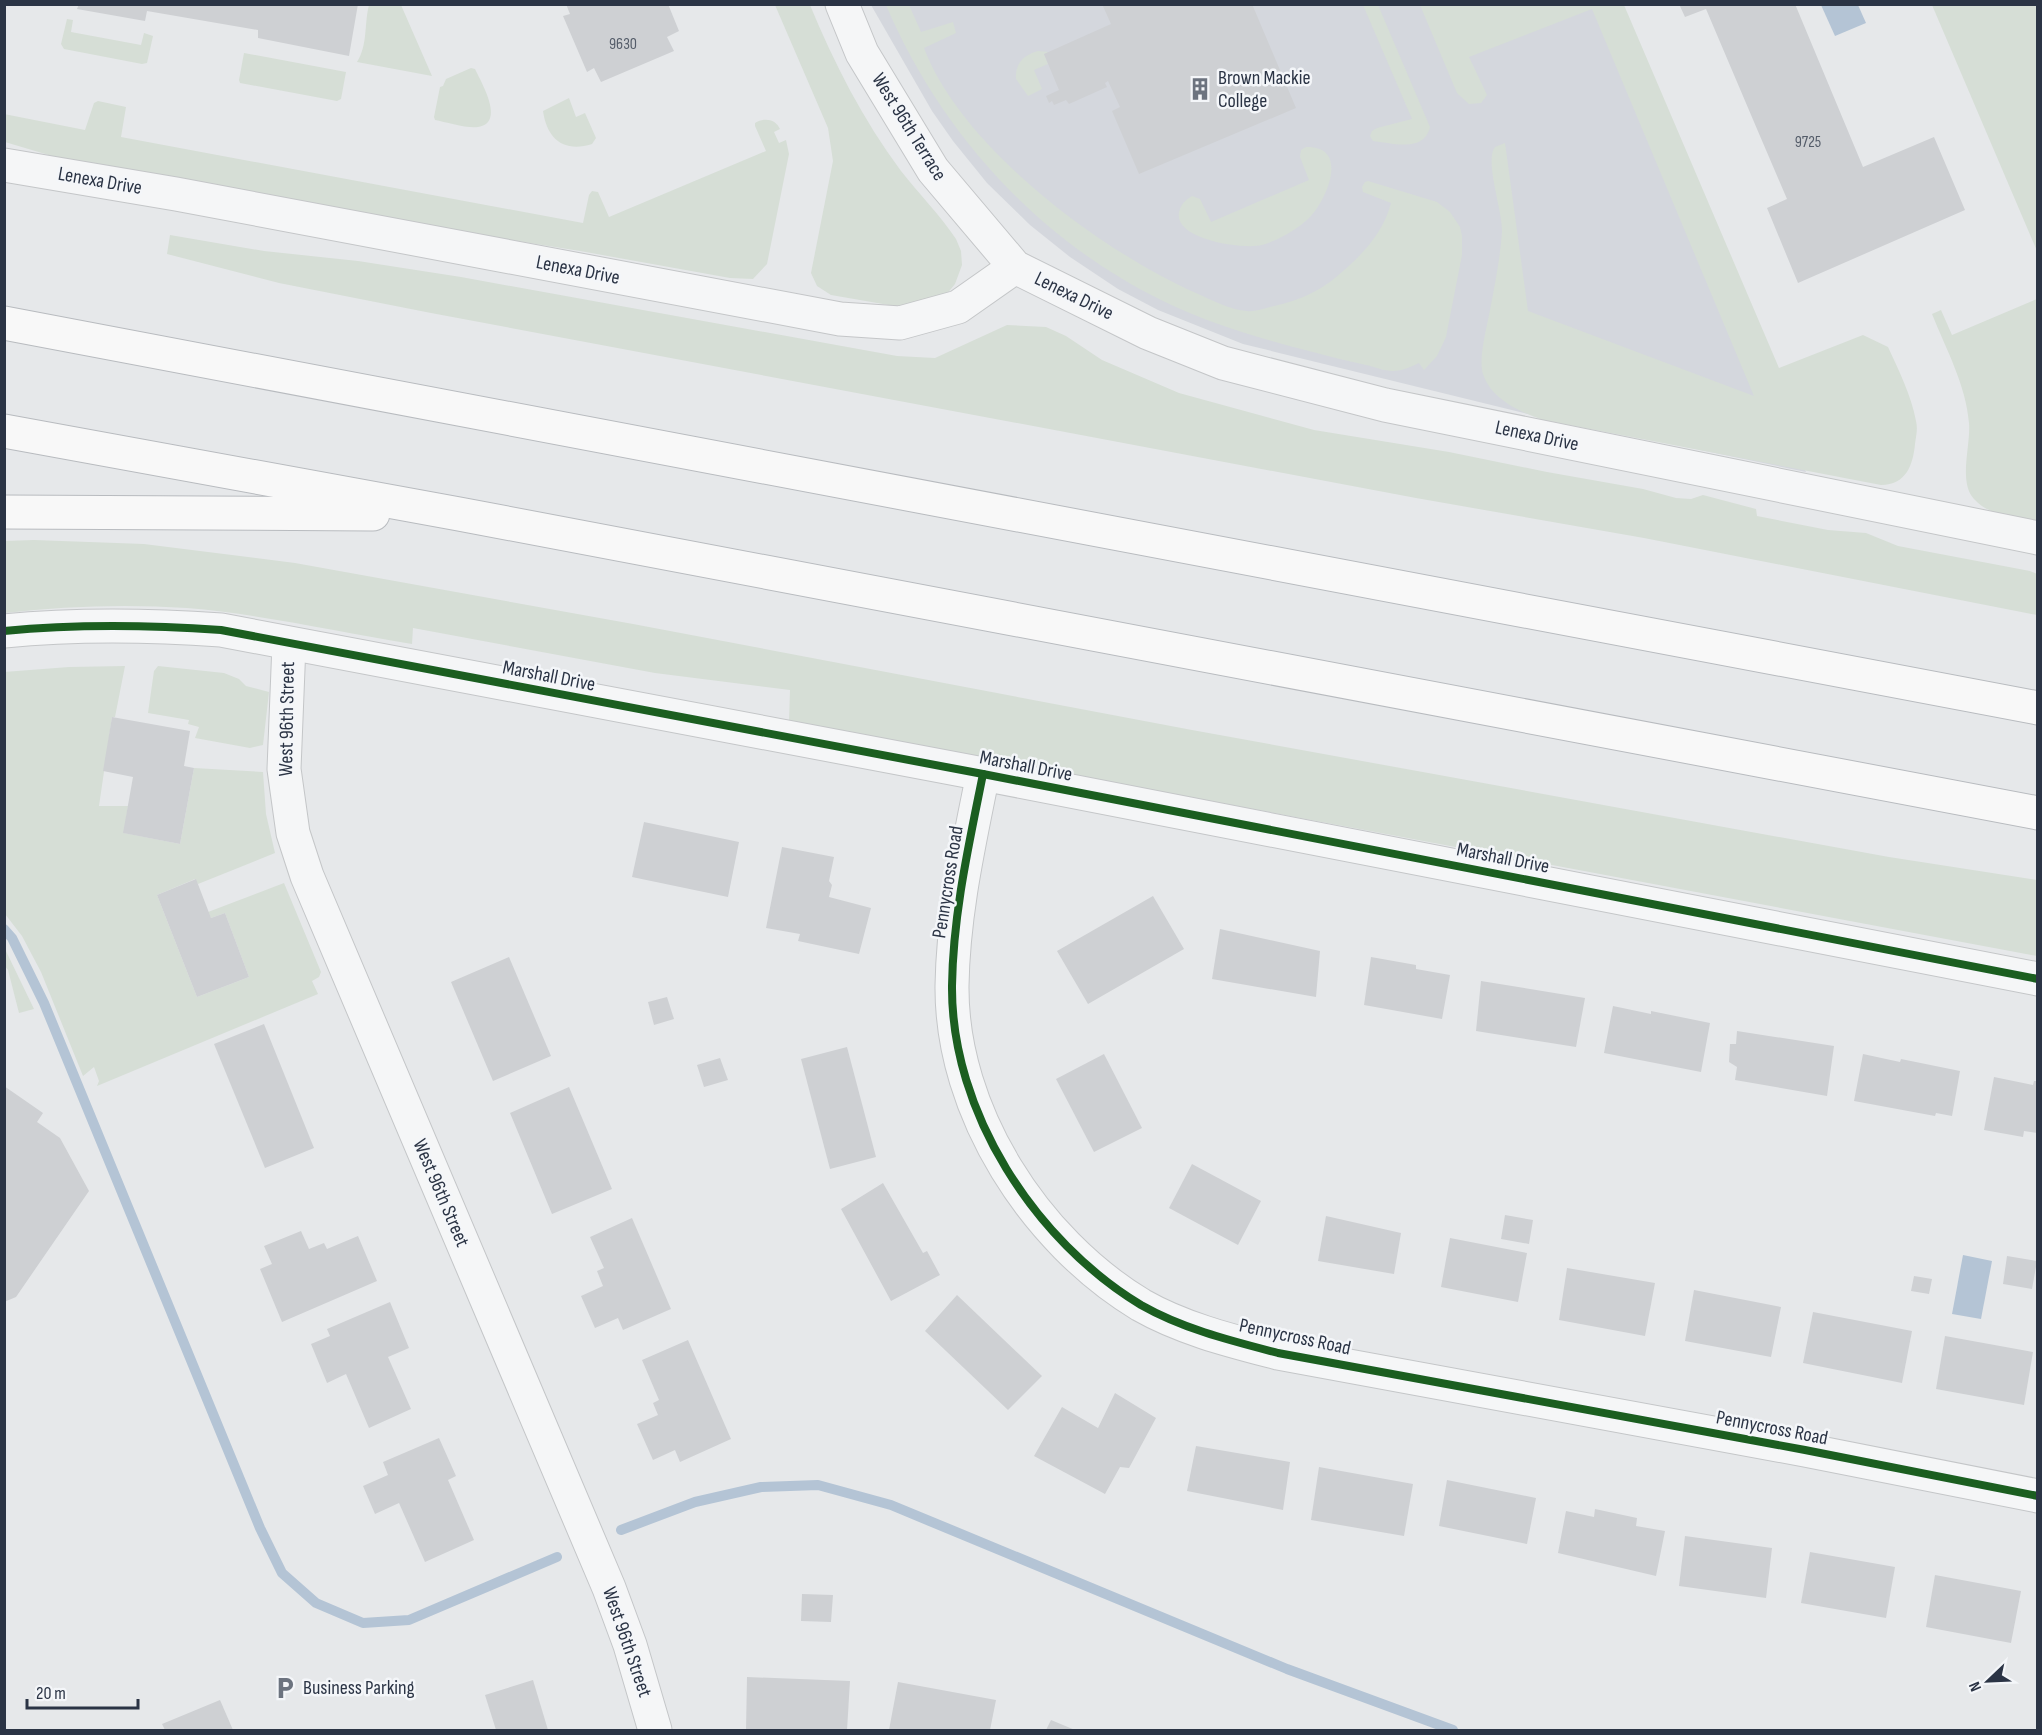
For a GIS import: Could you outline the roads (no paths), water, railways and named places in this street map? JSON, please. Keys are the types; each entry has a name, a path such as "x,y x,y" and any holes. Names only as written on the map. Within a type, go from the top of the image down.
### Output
{"highway":[{"path":"4,298 59,333"},
{"path":"4,323 2037,708"},
{"path":"4,431 459,514 2037,813"},
{"path":"4,512 459,514"}],"street":[{"name":"West 96th Terrace","path":"842,4 862,53 933,171 1015,267"},
{"name":"Lenexa Drive","path":"4,165 188,196 840,319 900,323 957,307 1015,267 1148,333 1223,363 1385,405 2037,538"},
{"name":"Marshall Drive","path":"4,631 59,626 172,626 220,630 983,774 2037,979"},
{"name":"West 96th Street","path":"289,644 284,769 292,833 304,868 609,1588 630,1645 655,1731"},
{"name":"Pennycross Road","path":"983,774 956,915 952,987 960,1056 976,1108 1008,1174 1048,1226 1085,1265 1113,1286 1174,1321 1278,1353 1805,1450 2037,1496"}],"water":[{"path":"1821,5 1858,5 1866,23 1835,36"},
{"path":"1963,1255 1992,1261 1981,1319 1952,1314"}],"waterway":[{"path":"4,929 12,938 44,1003 260,1528 282,1573 316,1603 363,1623 409,1620 557,1557"},
{"path":"621,1530 695,1502 761,1487 818,1485 891,1505 1287,1669 1453,1730"}],"place":[{"name":"Brown Mackie College","path":"1200,89"},
{"name":"Business Parking","path":"285,1688"}]}
